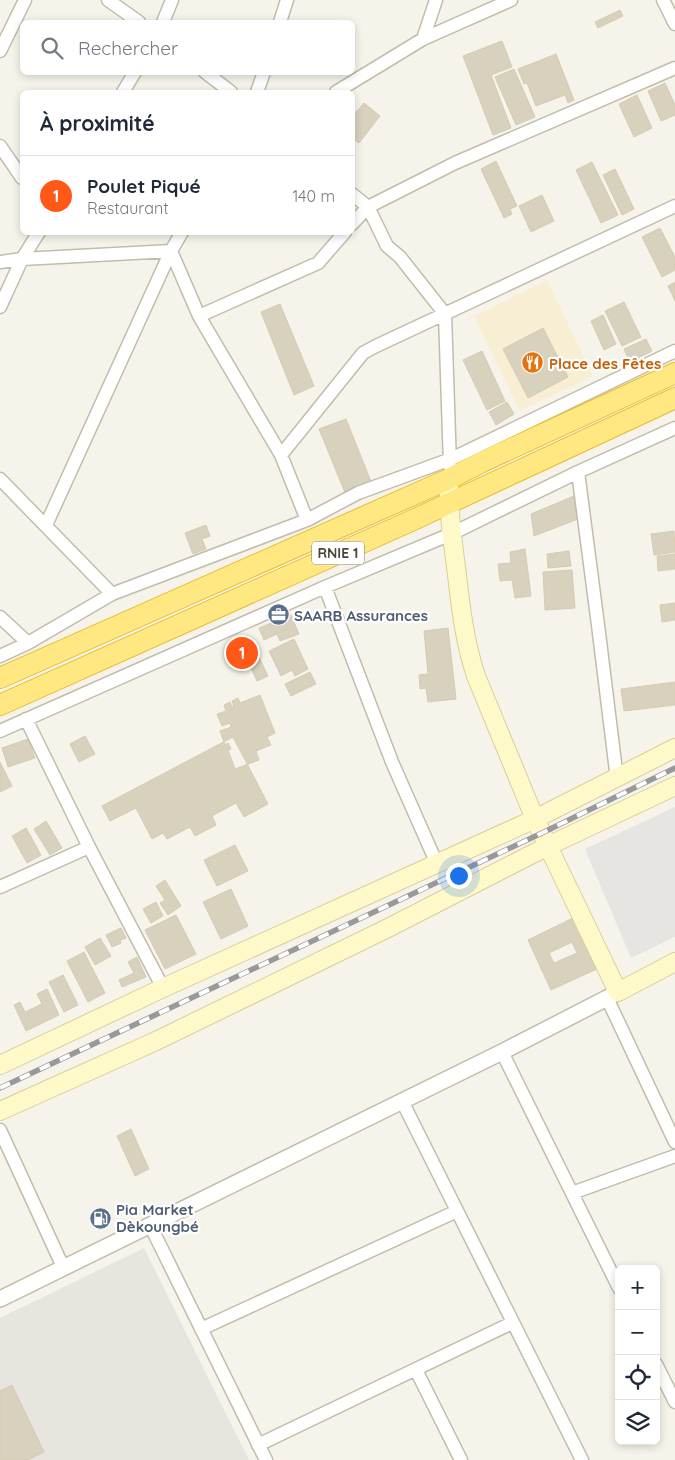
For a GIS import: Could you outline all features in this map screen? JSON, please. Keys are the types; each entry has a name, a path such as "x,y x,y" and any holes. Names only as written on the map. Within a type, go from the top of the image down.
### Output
{"highway":[{"name":"RNIE 1","path":"0,678 450,479 484,461 675,373"},
{"name":"RNIE 1","path":"0,705 449,503 675,398"}],"main road":[{"path":"450,479 451,534 468,654 535,819 612,995 675,962"},
{"path":"0,1065 535,819 675,748"},
{"path":"0,1111 183,1028 388,928 548,846 675,786"}],"street":[{"path":"0,51 25,0"},
{"path":"108,0 136,20"},
{"path":"164,20 172,0"},
{"path":"281,20 287,0"},
{"path":"423,39 436,0"},
{"path":"339,90 423,39 511,0"},
{"path":"663,0 675,24"},
{"path":"355,221 368,207 455,163 675,68"},
{"path":"125,90 134,75"},
{"path":"209,75 228,90"},
{"path":"259,90 263,75"},
{"path":"0,146 20,175"},
{"path":"355,196 368,207 387,246 400,257 445,314 451,459 450,479"},
{"path":"281,455 363,354 376,346 675,206"},
{"path":"0,307 22,259 37,235"},
{"path":"46,525 171,251 180,235"},
{"path":"199,316 318,263 342,235"},
{"path":"0,262 22,259 171,251"},
{"path":"171,251 199,316 281,455 307,520"},
{"path":"0,656 28,643 112,594 307,520 358,493 451,459 675,351"},
{"path":"0,731 325,587 451,534 578,472 675,428"},
{"path":"578,472 616,779"},
{"path":"0,479 112,594"},
{"path":"325,587 392,762 437,864"},
{"path":"0,617 28,643"},
{"path":"26,719 89,847 164,988"},
{"path":"0,887 89,847"},
{"path":"0,1299 502,1052 612,995 675,1142"},
{"path":"502,1052 615,1280"},
{"path":"402,1101 582,1460"},
{"path":"0,1130 63,1268"},
{"path":"572,1193 675,1156"},
{"path":"201,1329 457,1211"},
{"path":"150,1225 266,1460"},
{"path":"258,1445 512,1323"},
{"path":"416,1370 461,1460"},
{"path":"660,1372 675,1402"}],"shaded area":[{"path":"547,280 593,376 520,411 474,316"},
{"path":"675,807 675,937 631,958 585,849"},
{"path":"144,1248 249,1460 0,1460 0,1318"}],"building":[{"path":"620,10 623,16 598,28 595,22"},
{"path":"502,41 512,67 491,75 511,128 493,135 463,56"},
{"path":"556,54 574,100 568,103 565,95 536,106 527,83 524,84 518,69"},
{"path":"514,69 535,117 516,125 495,77"},
{"path":"665,83 675,105 675,115 661,121 648,91"},
{"path":"637,95 652,128 634,137 619,104"},
{"path":"364,103 380,116 359,143 355,140 355,114"},
{"path":"496,161 517,206 510,209 512,214 504,218 481,169"},
{"path":"592,162 618,215 601,223 576,170"},
{"path":"615,169 634,209 622,215 603,175"},
{"path":"542,195 554,221 531,232 519,206"},
{"path":"660,228 675,257 675,270 662,277 642,237"},
{"path":"675,282 675,301 668,286"},
{"path":"624,302 641,337 622,346 605,311"},
{"path":"280,304 314,386 294,395 261,312"},
{"path":"603,315 616,344 604,350 591,321"},
{"path":"543,328 568,377 528,398 503,349"},
{"path":"646,339 652,351 630,362 624,349"},
{"path":"482,351 505,401 487,410 463,360"},
{"path":"507,402 514,414 496,425 489,412"},
{"path":"346,419 372,484 346,495 319,429"},
{"path":"574,496 578,519 534,536 531,514"},
{"path":"206,525 210,536 202,539 206,549 193,554 185,533"},
{"path":"674,531 675,552 654,555 651,534"},
{"path":"525,549 531,596 515,598 512,580 500,581 498,564 511,563 510,552"},
{"path":"569,551 571,566 548,568 547,554"},
{"path":"675,554 675,569 658,571 657,556"},
{"path":"572,570 575,608 545,610 543,572"},
{"path":"675,603 675,620 662,622 660,605"},
{"path":"291,615 299,634 280,641 277,634 264,640 259,628"},
{"path":"448,628 456,699 428,702 426,688 420,689 419,675 428,674 424,631"},
{"path":"294,639 308,669 295,676 292,670 281,676 269,651"},
{"path":"254,647 268,676 257,681 244,652"},
{"path":"310,672 316,684 291,696 285,684"},
{"path":"675,682 675,705 624,711 621,689"},
{"path":"260,695 275,733 267,737 271,745 256,751 259,760 235,769 228,750 231,749 228,743 225,745 220,731 231,727 230,723 222,726 217,714 226,711 224,705 230,702 232,707 234,707 232,701 238,698 240,703"},
{"path":"85,736 95,754 79,762 70,744"},
{"path":"233,737 268,804 244,817 236,803 212,816 216,825 195,836 190,827 167,839 163,833 152,839 136,808 110,821 102,806"},
{"path":"28,739 35,758 8,767 2,748"},
{"path":"0,762 12,786 0,792"},
{"path":"46,821 62,848 50,855 34,829"},
{"path":"26,828 41,855 27,863 12,836"},
{"path":"235,845 248,871 217,886 204,860"},
{"path":"165,880 181,906 168,915 160,903 165,900 156,886"},
{"path":"231,889 248,926 221,939 203,902"},
{"path":"156,902 163,916 151,923 143,909"},
{"path":"176,915 196,954 165,969 145,930"},
{"path":"575,917 599,968 551,990 528,940","holes":["572,942 577,953 554,963 549,953"]},
{"path":"121,928 126,938 120,940 121,943 112,947 106,935"},
{"path":"100,938 111,956 95,965 85,947"},
{"path":"84,952 105,993 88,1002 67,961"},
{"path":"137,957 146,977 122,987 119,980 134,973 128,962"},
{"path":"63,975 78,1005 64,1012 49,982"},
{"path":"47,989 59,1015 26,1031 14,1005 20,1002 25,1012 42,1004 37,994"},
{"path":"131,1129 149,1169 135,1176 117,1136"},
{"path":"12,1385 44,1452 28,1460 0,1460 0,1391"}],"railway":[{"path":"0,1088 542,833 675,768"}],"place":[{"name":"Place des Fêtes","path":"533,363"},
{"name":"SAARB Assurances","path":"278,615"},
{"name":"Poulet Piqué","path":"242,653"},
{"name":"Pia Market Dèkoungbé","path":"100,1218"}]}
